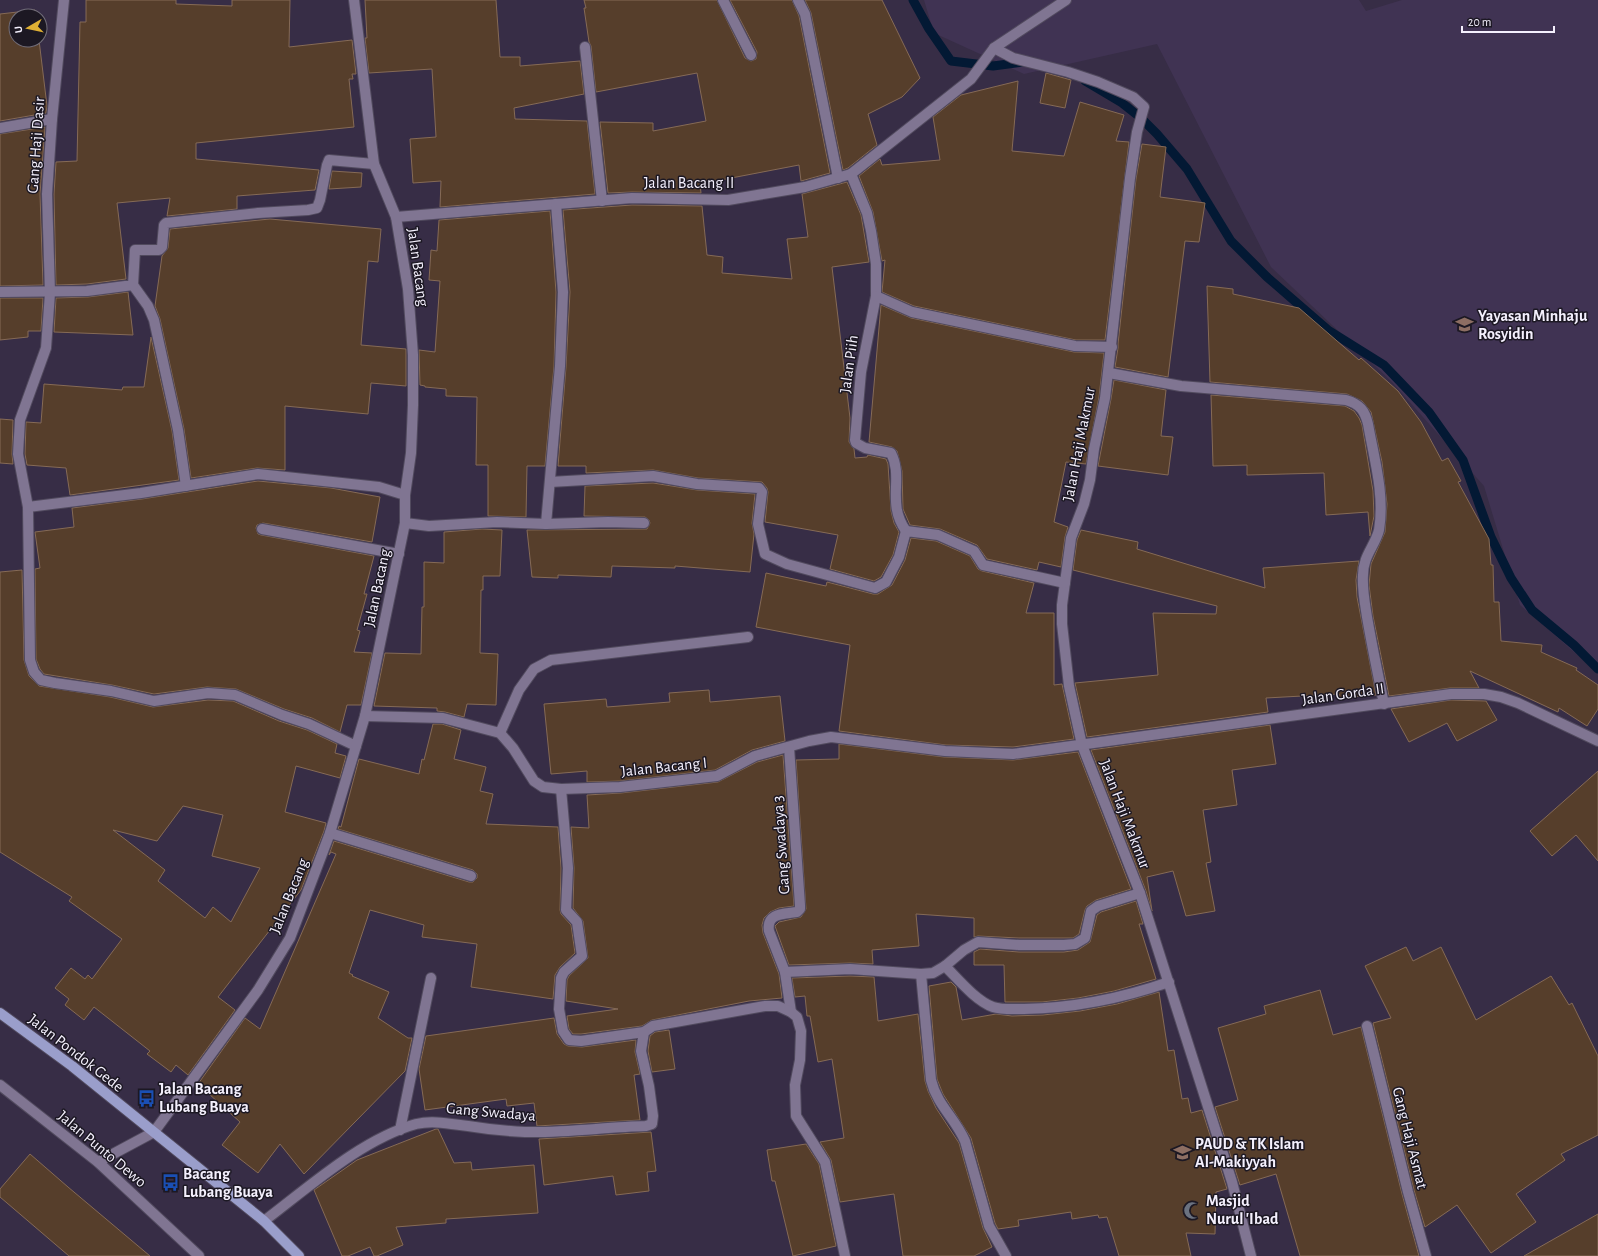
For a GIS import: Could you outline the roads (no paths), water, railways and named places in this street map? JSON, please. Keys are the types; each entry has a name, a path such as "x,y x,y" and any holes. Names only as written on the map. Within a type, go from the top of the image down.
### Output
{"main road":[{"name":"Jalan Pondok Gede","path":"0,1013 72,1066 264,1221 299,1256"}],"street":[{"name":"Gang Haji Dasir","path":"64,0 52,120 47,194 50,293 46,348 20,420 18,454 28,507 30,660 34,672 41,680 154,701 208,693 235,695 282,715 309,724 356,746"},
{"name":"Jalan Bacang","path":"154,1132 258,990 290,938 330,833 365,716 405,523 405,495 411,453 413,355 408,289 396,217 374,164 354,0"},
{"path":"723,0 751,55"},
{"path":"798,0 805,14 838,178"},
{"name":"Jalan Bacang II","path":"396,217 632,198 728,200 805,187 851,174 971,79 992,51 1066,0"},
{"path":"585,47 602,200"},
{"name":"Jalan Haji Makmur","path":"992,51 1098,82 1133,97 1144,107 1137,132 1129,186 1112,347 1105,398 1094,449 1090,480 1084,504 1071,538 1062,605 1062,624 1069,686 1082,745 1140,893 1170,982 1232,1182 1251,1256"},
{"path":"0,128 52,120"},
{"path":"186,486 178,430 154,320 148,306 133,285 135,250 159,250 162,247 164,224 166,223 317,208 329,160 374,164"},
{"name":"Jalan Piih","path":"851,174 867,213 876,264 876,296 861,372 855,440 856,443 865,448 891,453 896,463 895,495 897,510 900,522 906,531"},
{"path":"546,524 560,366 563,292 556,204"},
{"path":"0,292 50,293 87,291 133,285"},
{"path":"876,296 912,312 1075,346 1112,347"},
{"path":"1108,373 1181,386 1346,400 1360,407 1368,424 1379,489 1381,513 1378,532 1365,559 1363,575 1364,599 1369,630 1384,704"},
{"path":"28,507 141,493 258,474 379,487 405,495"},
{"path":"550,482 653,476 697,484 759,488 762,492 758,524 765,554 787,564 875,588 886,582 899,557 906,531 938,535 974,551 983,565 1065,583"},
{"path":"405,523 429,526 498,522 546,524 608,522 644,523"},
{"path":"262,529 399,554"},
{"path":"365,716 443,718 500,733 519,690 534,669 551,660 748,637"},
{"name":"Jalan Gorda II","path":"1082,745 1451,694 1484,694 1501,697 1598,741"},
{"name":"Jalan Bacang I","path":"500,733 513,748 534,781 543,787 561,789 620,787 717,776 755,756 809,741 831,737 945,751 1013,754 1082,745"},
{"name":"Gang Swadaya 3","path":"789,747 800,905 797,912 773,917 769,920 768,924 769,931 785,972 791,1012"},
{"path":"561,789 568,868 566,910 577,922 582,956 564,972 562,978 559,1009 563,1031 569,1040 581,1041 644,1032 653,1026 765,1006 778,1006 791,1012 797,1017 801,1031 800,1060 795,1085 796,1116 825,1162 845,1256"},
{"path":"330,833 471,876"},
{"path":"785,972 850,969 921,974 933,972 945,966 964,950 978,942 1019,945 1064,945 1080,942 1085,938 1091,911 1098,906 1140,893"},
{"path":"945,966 982,1001 994,1008 1009,1009 1066,1007 1137,993 1170,982"},
{"path":"921,974 931,1080 934,1092 960,1130 965,1141 989,1226 1006,1256"},
{"path":"400,1130 431,978"},
{"name":"Gang Haji Asmat","path":"1367,1026 1408,1192 1426,1256"},
{"name":"Gang Swadaya","path":"264,1221 350,1156 373,1142 418,1124 445,1123 525,1132 573,1131 646,1126 652,1124 654,1116 649,1086 640,1051 644,1032"},
{"name":"Jalan Punto Dewo","path":"0,1085 98,1162 199,1256"},
{"path":"98,1162 154,1132"}],"waterway":[{"path":"913,0 929,29 951,61 993,66 1023,62"},
{"path":"1085,81 1122,103 1141,118 1157,134 1187,169 1231,241 1267,277 1328,330 1384,365 1429,412 1463,460 1491,537 1511,578 1532,610 1574,645 1598,669"}],"place":[{"name":"Yayasan Minhaju Rosyidin","path":"1465,325"},
{"name":"Jalan Bacang Lubang Buaya","path":"146,1098"},
{"name":"PAUD & TK Islam Al-Makiyyah","path":"1182,1153"},
{"name":"Bacang Lubang Buaya","path":"170,1183"},
{"name":"Masjid Nurul 'Ibad","path":"1193,1210"}]}
